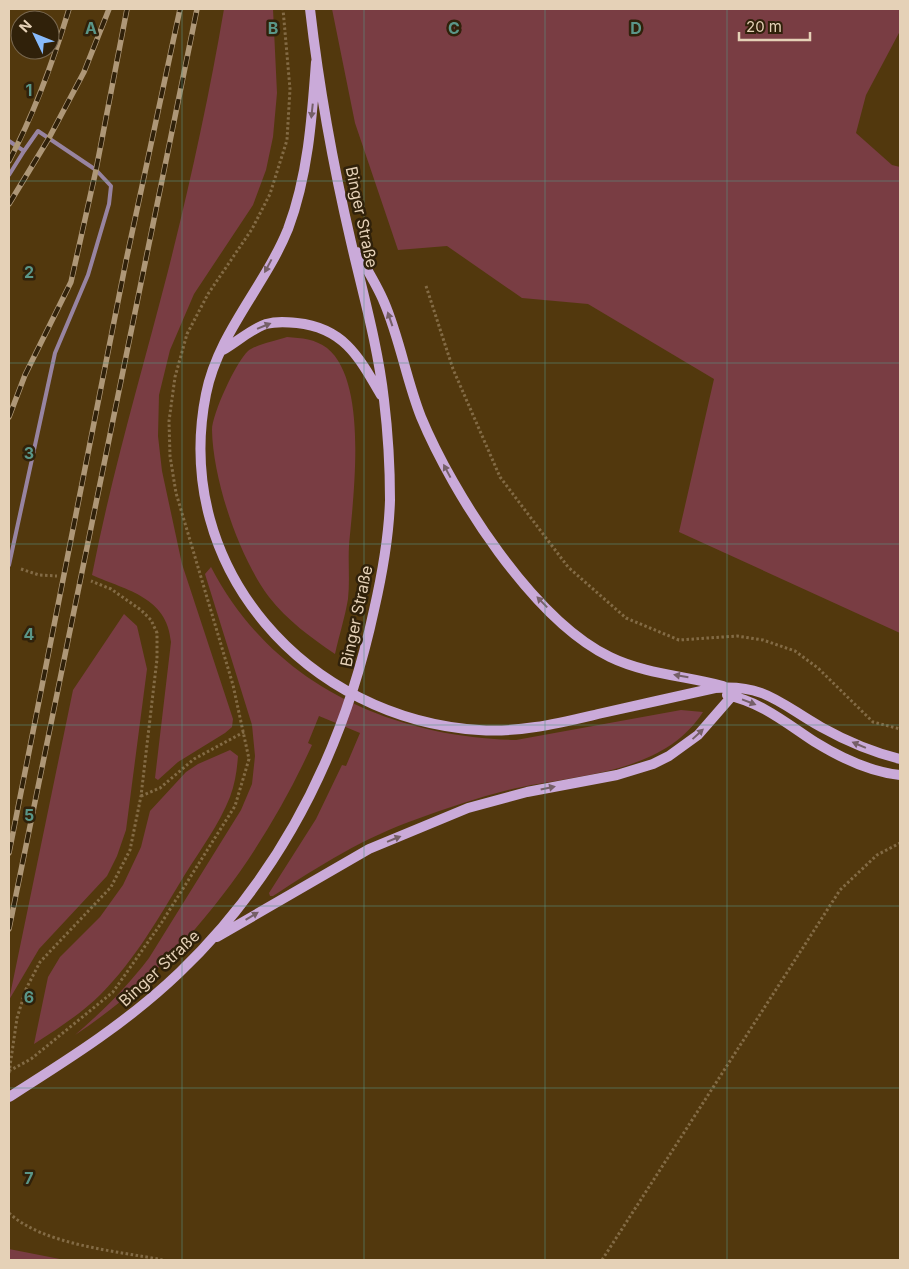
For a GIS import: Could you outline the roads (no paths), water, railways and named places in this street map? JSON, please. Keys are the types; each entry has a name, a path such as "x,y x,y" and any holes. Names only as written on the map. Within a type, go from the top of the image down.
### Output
{"main road":[{"name":"Binger Straße","path":"9,1097 85,1049 126,1018 181,971 210,941 235,911 281,847 319,778 351,701 366,646 380,581 390,504 390,464 384,399 377,352 351,241 316,62 310,9"},
{"path":"316,62 305,166 288,230 222,350 206,392 200,434 205,488 216,541 233,578 263,623 283,645 320,675 354,695 380,707 425,721 480,730 508,730 551,724 701,691 730,692 757,690 770,695 840,737 875,752 900,759"},
{"path":"351,241 384,301 421,416 436,450 454,483 497,552 518,578 559,620 608,657 633,667 730,692 764,708 817,743 858,764 882,773 900,775"},
{"path":"222,350 266,324 280,322 314,325 328,330 354,351 384,399"},
{"path":"210,941 369,849 468,808 527,792 618,775 653,764 670,756 698,735 730,692"}],"lane":[{"path":"9,175 38,131 96,170 111,186 109,204 88,275 55,353 9,565"},
{"path":"9,142 24,152"}],"railway":[{"path":"9,161 43,86 69,9"},
{"path":"9,204 49,138 84,72 109,9"},
{"path":"9,417 25,375 71,282 96,170 127,9"},
{"path":"9,853 126,261 180,9"},
{"path":"9,929 197,9"}]}
